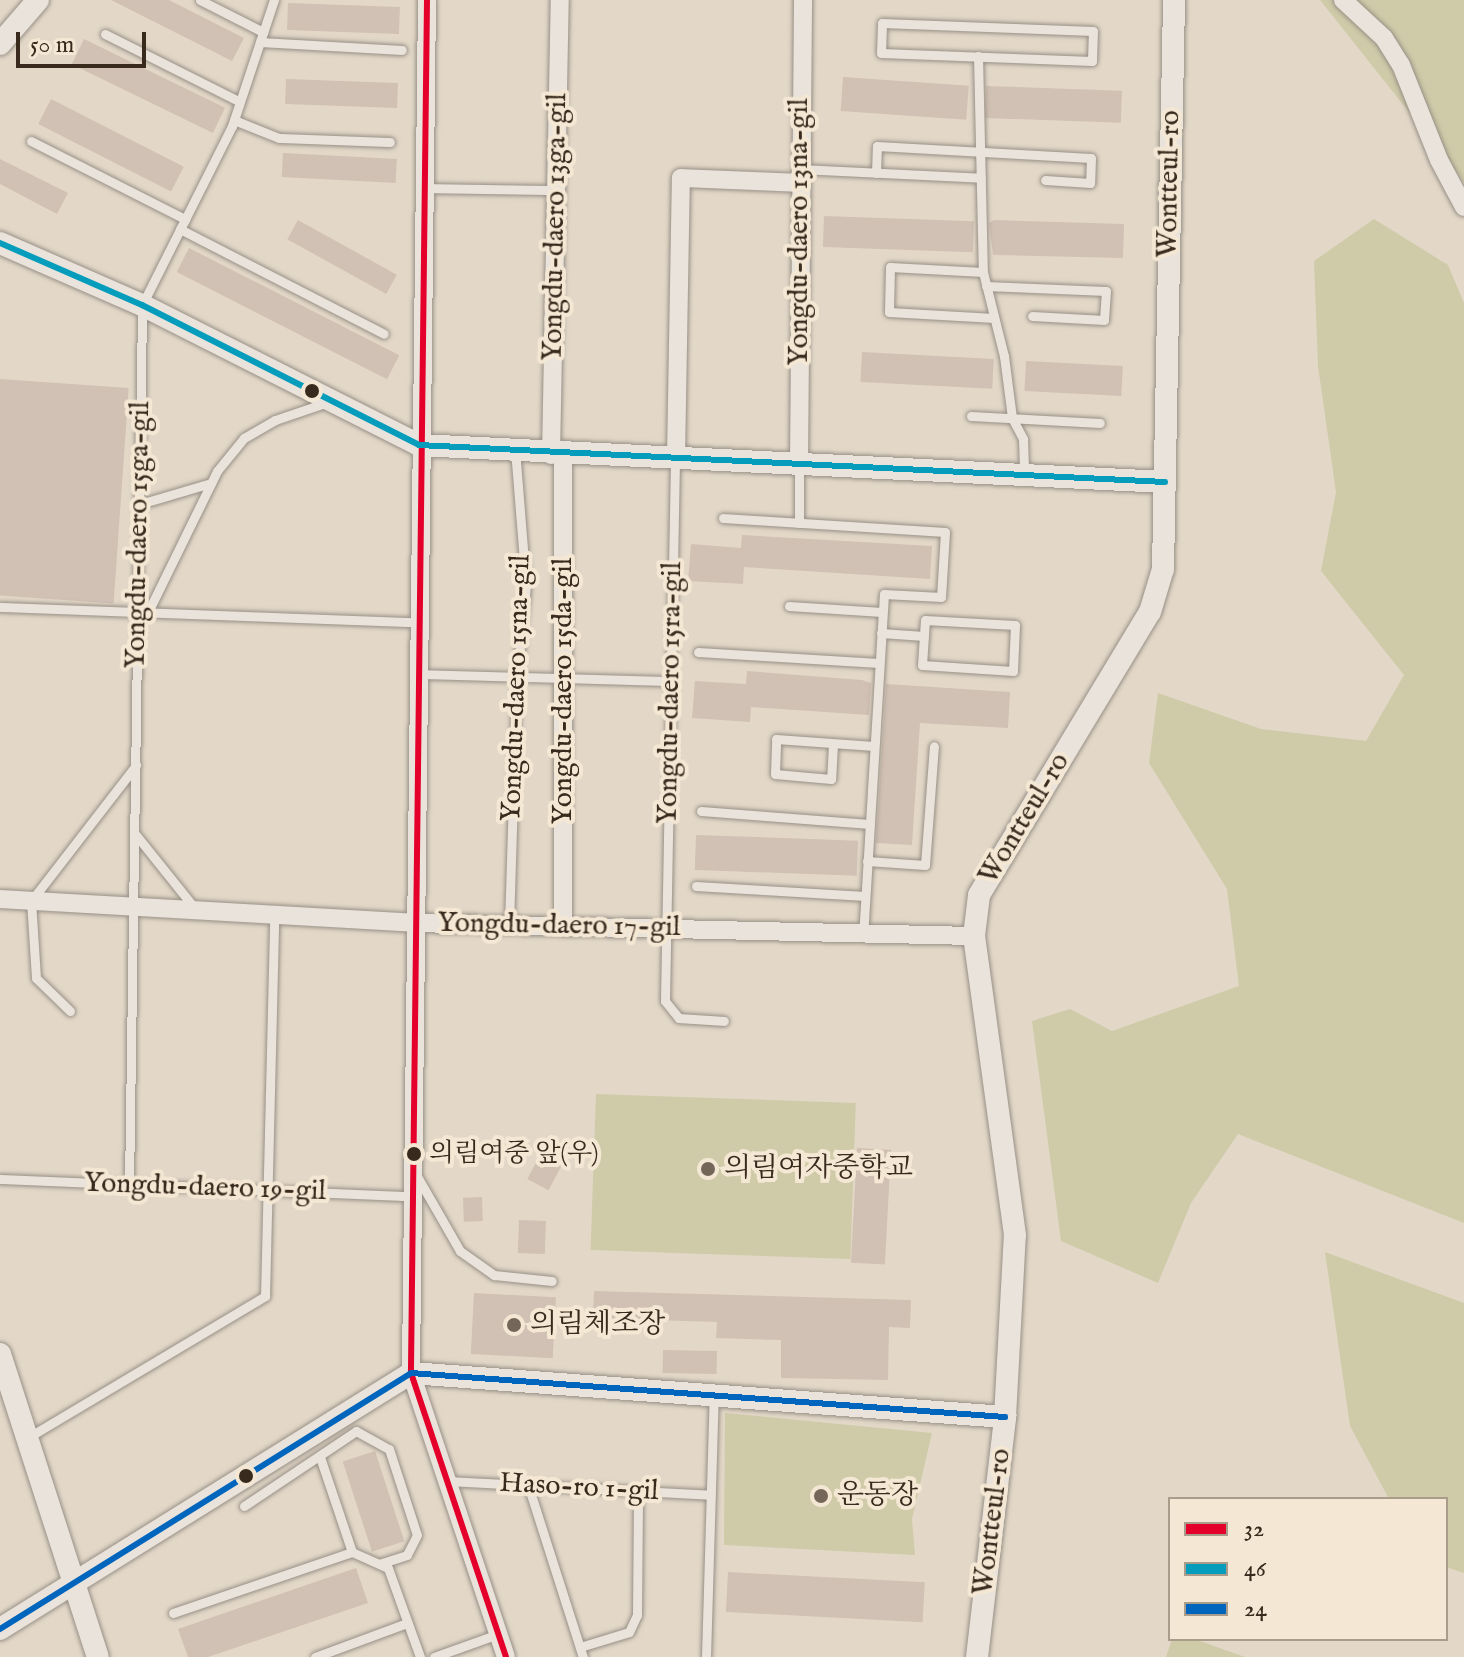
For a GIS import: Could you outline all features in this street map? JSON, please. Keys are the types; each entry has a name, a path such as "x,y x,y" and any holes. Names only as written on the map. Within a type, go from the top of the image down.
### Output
{"street":[{"path":"0,44 38,0"},
{"path":"427,0 416,622 411,1373 506,1657"},
{"name":"Yongdu-daero 13ga-gil","path":"557,455 560,0"},
{"name":"Yongdu-daero 13na-gil","path":"799,464 799,176 803,0"},
{"name":"Wontteul-ro","path":"977,1657 1005,1417 1015,1235 974,936 979,895 1150,612 1163,569 1174,0"},
{"path":"1343,0 1384,38 1401,65 1439,160 1464,207"},
{"path":"676,458 681,178 799,176"},
{"path":"0,243 142,305 419,445 557,455 1165,482"},
{"name":"Yongdu-daero 15da-gil","path":"557,455 566,678 563,927"},
{"name":"Yongdu-daero 17-gil","path":"0,899 413,923 974,936"},
{"path":"0,1354 98,1657"},
{"path":"0,1629 74,1587 411,1373 1005,1417"}],"lane":[{"path":"200,0 261,37 402,50"},
{"path":"142,305 234,120 274,0"},
{"path":"882,23 1093,31 1092,61 978,56 881,53 882,23"},
{"path":"105,34 240,102"},
{"path":"978,56 983,272 1012,418 1023,439 1024,475"},
{"path":"234,120 279,138 390,142"},
{"path":"31,141 384,334"},
{"path":"876,173 877,146 1091,158 1090,183 1045,180"},
{"path":"799,176 876,173 981,178"},
{"path":"424,188 558,190"},
{"path":"983,272 890,267 889,312 994,318"},
{"path":"986,286 1106,291 1104,320 1032,316"},
{"name":"Yongdu-daero 15ga-gil","path":"129,1186 136,765 143,612 140,504 142,305"},
{"path":"143,612 211,483 244,438 275,420 331,401"},
{"path":"971,416 1100,423"},
{"name":"Yongdu-daero 15na-gil","path":"509,925 517,677 526,586 515,450"},
{"name":"Yongdu-daero 15ra-gil","path":"676,458 665,1001 679,1018 724,1021"},
{"path":"799,464 799,523"},
{"path":"140,504 211,483"},
{"path":"723,518 945,532 941,597 884,594 863,934"},
{"path":"789,606 882,612"},
{"path":"0,607 416,622"},
{"path":"925,620 1015,625 1013,671 922,665 924,636 925,620"},
{"path":"881,633 924,636"},
{"path":"698,652 879,663"},
{"path":"416,674 671,681"},
{"path":"833,744 831,779 775,774 776,739 874,746"},
{"path":"867,861 925,865 934,746"},
{"path":"70,1011 36,978 31,901 136,765"},
{"path":"701,811 870,824"},
{"path":"136,835 198,911"},
{"path":"696,886 865,896"},
{"path":"27,1438 265,1296 274,915"},
{"path":"411,1163 460,1251 494,1275 552,1281"},
{"name":"Yongdu-daero 19-gil","path":"0,1179 411,1196"},
{"path":"706,1657 714,1395"},
{"path":"244,1506 356,1431 389,1449 417,1535 407,1555 380,1564"},
{"path":"320,1457 352,1552"},
{"name":"Haso-ro 1-gil","path":"447,1481 711,1495"},
{"path":"528,1485 581,1652 629,1632 637,1615 638,1491"},
{"path":"173,1613 352,1552 388,1568 420,1657"},
{"path":"315,1657 407,1623"},
{"path":"434,1657 498,1634"}],"shaded area":[{"path":"1320,0 1464,0 1464,183 1459,175"},
{"path":"1374,219 1448,265 1464,303 1464,1223 1238,1134 1191,1203 1158,1283 1061,1241 1032,1021 1070,1009 1112,1031 1239,986 1227,889 1149,763 1158,693 1261,729 1366,741 1404,675 1321,571 1336,492 1318,366 1314,261"},
{"path":"596,1094 856,1103 850,1259 591,1250"},
{"path":"1325,1252 1464,1303 1464,1573 1448,1568 1448,1497 1388,1497 1350,1426"},
{"name":"운동장","path":"725,1413 932,1433 912,1519 915,1555 724,1545"},
{"path":"1171,1641 1200,1641 1245,1657 1166,1657"}],"building":[{"path":"111,0 169,0 244,38 232,61"},
{"path":"288,3 400,7 399,34 287,30"},
{"path":"84,39 225,108 213,133 72,64"},
{"path":"843,77 969,86 966,120 841,111"},
{"path":"286,79 398,83 397,108 285,104"},
{"path":"986,86 1122,91 1121,123 985,118"},
{"path":"51,99 184,167 171,192 38,124"},
{"path":"283,153 397,159 396,183 282,177"},
{"path":"0,159 68,193 57,214 0,184"},
{"path":"824,216 974,221 973,252 823,247"},
{"path":"298,220 397,275 386,294 287,239"},
{"path":"994,220 1124,224 1123,258 993,255 989,223"},
{"path":"189,248 399,355 387,379 177,272"},
{"path":"862,352 994,359 992,389 860,382"},
{"path":"1026,361 1123,366 1121,396 1024,391"},
{"path":"0,379 129,388 114,603 0,596"},
{"path":"742,535 932,546 930,579 744,567 743,584 688,581 691,544 741,548"},
{"path":"747,671 871,683 869,715 751,707 750,722 692,718 695,681 746,684"},
{"path":"886,684 1010,692 1008,728 920,723 912,845 876,843"},
{"path":"696,835 858,841 857,876 695,870"},
{"path":"547,1142 568,1153 548,1190 527,1179"},
{"path":"857,1148 891,1150 885,1265 851,1263"},
{"path":"482,1197 483,1221 464,1222 463,1198"},
{"path":"519,1220 546,1221 545,1254 518,1253"},
{"path":"594,1291 911,1300 910,1328 889,1327 888,1380 781,1378 781,1340 716,1338 717,1322 593,1318"},
{"name":"의림체조장","path":"474,1293 556,1297 553,1358 471,1354"},
{"path":"663,1350 717,1351 717,1374 663,1373"},
{"path":"375,1451 404,1541 372,1552 343,1462"},
{"path":"356,1568 368,1603 208,1657 188,1657 178,1629"},
{"path":"728,1572 925,1582 923,1622 726,1612"}],"transit line":[{"name":"32","path":"427,0 411,1373 506,1657"},
{"name":"46","path":"0,243 142,305 419,445 1165,482"},
{"name":"24","path":"0,1629 411,1373 1005,1417"}],"place":[{"name":"의림여중 앞(우)","path":"414,1154"},
{"name":"의림여자중학교","path":"708,1169"},
{"name":"의림체조장","path":"514,1325"},
{"name":"운동장","path":"821,1496"}]}
